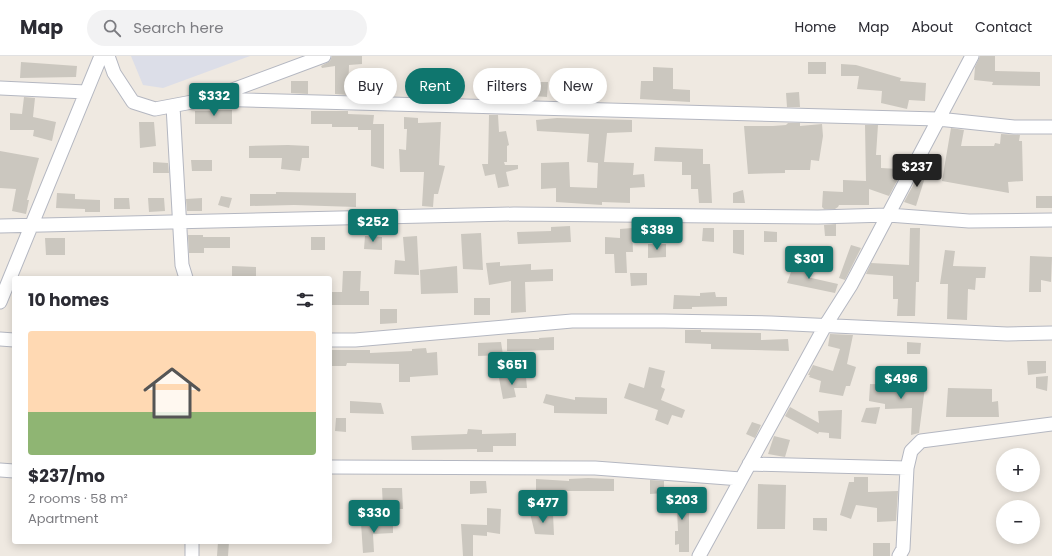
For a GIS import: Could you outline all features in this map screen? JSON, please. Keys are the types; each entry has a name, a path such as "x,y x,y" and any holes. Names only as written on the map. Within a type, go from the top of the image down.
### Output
{"street":[{"path":"0,302 101,56"},
{"path":"108,56 114,73 133,102 155,109 208,99 324,56"},
{"path":"699,556 825,326 851,285 972,56"},
{"path":"0,88 86,92"},
{"path":"208,99 938,120 1014,127 1052,127"},
{"path":"173,106 182,265 185,276"},
{"path":"0,226 30,227 180,221 514,214 818,217 888,215 969,221 1052,220"},
{"path":"332,340 355,340 572,321 720,321 1007,334 1052,333"},
{"path":"0,339 12,340"},
{"path":"899,556 903,549 907,468 910,451 921,441 1052,424"},
{"path":"749,464 907,468"},
{"path":"332,468 595,468 740,479"},
{"path":"0,470 12,471"},
{"path":"192,544 192,556"}],"shaded area":[{"path":"131,56 250,56 163,88 143,85"}],"building":[{"path":"332,56 362,56 362,64 349,65 349,68 344,68 344,95 335,94 335,66 322,68 321,66 330,61"},
{"path":"980,56 995,56 995,71 1040,72 1040,86 992,85 993,82 974,80 975,67"},
{"path":"21,62 77,66 76,77 20,78"},
{"path":"808,62 826,62 826,74 808,74"},
{"path":"841,64 856,65 901,78 900,81 926,83 925,101 909,100 907,109 881,103 882,91 857,89 859,76 841,76"},
{"path":"653,67 673,68 673,89 690,90 690,102 640,99 641,81 653,81"},
{"path":"291,81 308,81 308,94 291,93"},
{"path":"541,82 548,82 547,97 541,97"},
{"path":"799,92 800,107 787,107 786,93"},
{"path":"24,97 35,98 33,117 56,122 52,141 33,136 34,130 10,130 10,113 22,114"},
{"path":"232,110 232,124 195,124 195,111"},
{"path":"311,111 348,111 348,114 374,115 373,124 384,124 384,169 371,166 371,130 358,130 358,127 332,127 332,124 311,124"},
{"path":"489,115 498,115 499,132 506,131 509,145 507,146 507,162 504,162 505,165 518,165 518,169 506,172 509,186 498,188 495,174 485,176 482,164 488,164"},
{"path":"404,117 418,118 418,123 441,122 439,165 445,166 438,194 434,194 433,207 422,206 424,172 400,172 399,149 406,150 407,129 404,129"},
{"path":"557,118 632,120 632,132 607,133 604,162 634,163 633,175 644,174 645,187 630,188 630,203 602,202 602,205 556,202 556,188 541,189 541,163 569,162 570,187 597,188 598,163 587,162 589,134 537,131 536,120"},
{"path":"139,122 154,122 156,146 140,148"},
{"path":"788,123 800,123 800,126 822,124 823,136 819,161 811,160 810,170 785,170 785,173 748,174 744,126 773,126 786,125"},
{"path":"865,125 878,125 876,155 881,155 881,168 899,169 903,160 907,162 889,196 869,189 869,205 839,205 835,209 824,209 822,207 823,191 843,192 843,180 866,181"},
{"path":"951,128 964,130 961,146 994,146 995,143 1000,144 1001,134 1020,135 1019,141 1022,141 1023,181 1008,182 1009,193 942,181"},
{"path":"249,146 309,146 309,158 302,158 300,171 281,169 282,158 249,158"},
{"path":"655,147 703,149 703,164 710,164 712,203 699,203 698,189 691,189 691,175 682,175 682,162 654,161"},
{"path":"0,151 39,158 27,200 29,200 26,214 12,211 16,189 0,188"},
{"path":"191,160 212,160 212,171 192,171"},
{"path":"153,162 168,163 169,173 153,173"},
{"path":"923,167 928,168 916,206 904,202"},
{"path":"743,190 745,203 733,203 733,193"},
{"path":"276,192 356,193 356,207 294,205 250,206 250,194 276,194"},
{"path":"57,193 75,194 75,199 100,200 100,212 85,212 85,209 56,208"},
{"path":"221,196 232,198 229,208 218,205"},
{"path":"1036,196 1052,196 1052,208 1036,208"},
{"path":"114,198 129,198 130,209 114,209"},
{"path":"148,198 164,198 165,211 149,212"},
{"path":"202,198 202,211 187,211 186,199"},
{"path":"836,224 836,236 825,236 824,225"},
{"path":"570,226 571,242 518,244 517,232 551,231 551,227"},
{"path":"632,228 633,252 626,252 627,273 615,273 614,254 605,254 605,237 620,238 620,229"},
{"path":"703,228 714,228 714,242 702,241"},
{"path":"910,228 920,228 919,282 916,282 915,316 897,316 898,299 893,299 893,276 866,274 871,263 909,265"},
{"path":"733,230 744,230 744,255 733,253"},
{"path":"764,231 777,232 777,242 764,242"},
{"path":"481,233 483,270 463,269 461,234"},
{"path":"188,235 203,235 203,237 230,237 230,248 204,248 204,253 189,253"},
{"path":"365,236 382,237 382,250 364,249"},
{"path":"417,236 419,275 394,274 395,260 405,261 403,237"},
{"path":"311,237 325,237 325,250 311,250"},
{"path":"45,238 65,238 65,255 46,255"},
{"path":"648,244 666,244 666,257 648,258"},
{"path":"851,245 861,248 845,280 839,278"},
{"path":"945,250 955,251 953,266 986,267 985,278 976,278 975,290 968,289 967,320 947,319 948,284 940,284"},
{"path":"1030,256 1052,257 1051,282 1041,280 1041,292 1029,292"},
{"path":"500,262 500,266 531,264 531,270 553,269 553,281 525,282 526,312 511,313 511,281 489,285 486,263"},
{"path":"794,264 809,269 807,277 838,284 835,293 787,283"},
{"path":"232,266 256,267 256,276 232,276"},
{"path":"457,266 458,293 421,294 420,270"},
{"path":"343,271 361,271 360,291 369,291 369,305 332,305 332,292 342,292"},
{"path":"630,273 647,273 647,285 631,286"},
{"path":"715,292 716,297 727,297 727,306 673,309 674,295 700,296 700,293"},
{"path":"474,298 490,298 490,315 474,315"},
{"path":"380,309 397,309 397,323 380,324"},
{"path":"685,330 701,330 701,332 761,333 761,340 788,339 789,351 711,349 711,344 685,343"},
{"path":"830,334 853,335 847,364 856,367 850,386 846,386 843,396 819,392 821,381 809,377 810,375 808,375 813,365 833,371 840,349 828,346"},
{"path":"554,337 554,350 507,351 507,339 539,339"},
{"path":"501,342 503,355 478,356 478,343"},
{"path":"907,342 921,343 920,354 907,354"},
{"path":"426,348 427,353 437,352 438,375 410,377 410,382 399,382 399,364 347,363 346,366 332,366 332,350 370,350 370,353 412,351 412,349"},
{"path":"1027,361 1046,361 1046,373 1028,375"},
{"path":"649,367 665,371 661,387 665,389 661,400 685,410 682,418 672,415 668,425 655,420 658,410 624,398 629,383 644,388"},
{"path":"1048,376 1047,391 1036,388 1036,377"},
{"path":"526,377 527,388 514,388 516,397 503,399 499,378"},
{"path":"870,384 915,385 925,387 919,433 911,435 912,408 885,409 885,404 869,401"},
{"path":"948,388 992,389 992,402 998,401 999,417 946,417"},
{"path":"546,394 575,400 575,397 607,398 607,414 554,413 554,406 543,403"},
{"path":"350,401 381,403 384,414 350,413"},
{"path":"790,407 819,423 818,411 842,410 841,439 829,438 829,433 819,432 818,434 785,416"},
{"path":"880,407 876,424 861,422 866,408"},
{"path":"336,418 346,418 346,432 335,431"},
{"path":"752,422 761,425 755,438 746,434"},
{"path":"468,429 482,430 482,434 516,433 516,446 493,446 493,452 477,452 477,449 412,450 411,436 467,434"},
{"path":"774,436 790,440 785,457 768,454"},
{"path":"854,477 868,477 868,492 898,491 896,521 877,522 877,508 856,505 851,519 840,515 849,482 854,482"},
{"path":"536,479 569,481 569,479 614,479 614,491 536,491"},
{"path":"650,480 664,481 664,493 650,494"},
{"path":"470,481 486,481 487,493 470,494"},
{"path":"758,484 786,485 785,529 757,529"},
{"path":"382,488 402,488 403,509 383,509"},
{"path":"689,496 689,552 679,552 679,544 675,545 675,531 678,531 677,509 669,510 668,497"},
{"path":"487,508 501,509 500,534 487,532 487,536 473,535 473,556 463,556 461,524 487,525"},
{"path":"530,513 553,514 554,535 535,534"},
{"path":"813,518 827,518 827,531 813,530"},
{"path":"393,522 393,533 373,534 374,552 363,553 361,523"},
{"path":"873,543 890,543 890,556 873,556"},
{"path":"218,544 229,544 228,556 217,556"}]}
